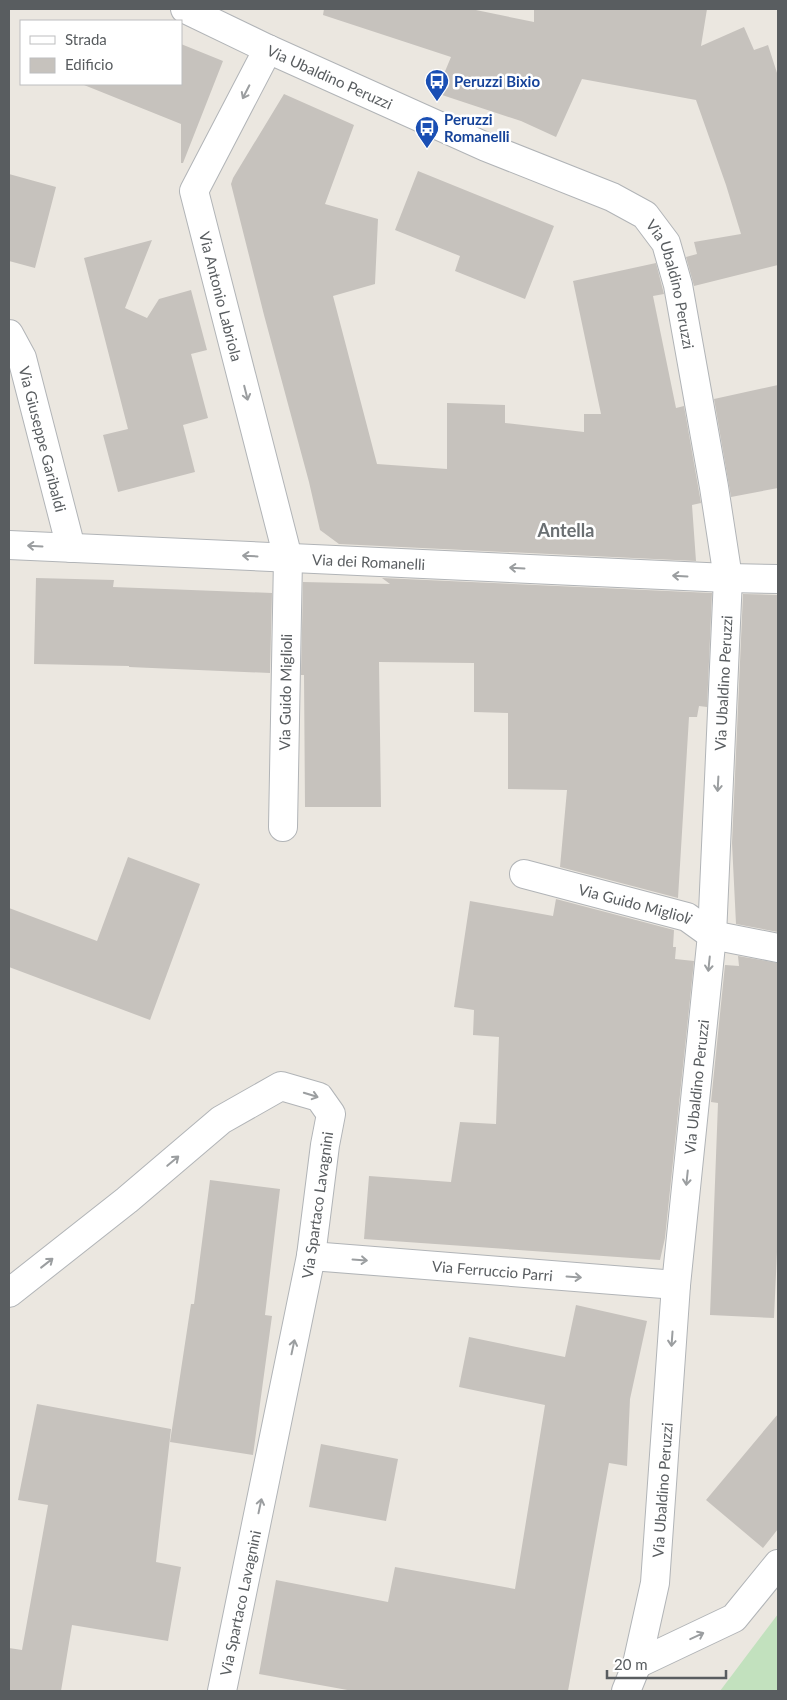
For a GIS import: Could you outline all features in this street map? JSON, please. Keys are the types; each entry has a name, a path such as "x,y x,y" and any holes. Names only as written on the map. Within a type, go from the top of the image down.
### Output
{"street":[{"name":"Via Ubaldino Peruzzi","path":"185,9 268,49 486,147 612,197 645,216 666,243 678,285 714,487 728,578 712,934 676,1285 655,1583 637,1664 626,1691"},
{"name":"Via Antonio Labriola","path":"268,49 194,191 288,558"},
{"name":"Via Giuseppe Garibaldi","path":"9,334 22,358 71,548"},
{"name":"Via dei Romanelli","path":"9,545 778,579"},
{"name":"Via Guido Miglioli","path":"283,827 288,558"},
{"name":"Via Guido Miglioli","path":"524,874 687,917 712,934"},
{"path":"712,934 778,948"},
{"name":"Via Spartaco Lavagnini","path":"9,1294 127,1200 221,1120 281,1086 319,1097 331,1114 325,1145 311,1256 222,1691"},
{"name":"Via Ferruccio Parri","path":"311,1256 676,1285"},
{"path":"637,1664 734,1618 778,1564"}],"green space":[{"path":"778,1614 778,1691 720,1691"}],"building":[{"path":"324,9 471,9 534,22 534,9 707,9 701,46 744,27 754,50 768,45 778,76 778,265 694,286 686,257 697,254 694,242 741,234 696,100 582,79 556,137 521,121 436,93 451,57 323,15"},
{"path":"182,44 223,61 183,163 181,163 181,124 84,85 182,85"},
{"path":"284,94 354,125 325,204 378,219 375,284 333,296 377,464 447,469 447,403 505,405 505,423 584,432 584,414 601,414 573,281 656,263 664,294 653,296 676,408 684,406 701,503 692,505 696,561 339,544 320,530 231,184"},
{"path":"418,171 554,226 525,299 455,271 460,256 395,230"},
{"path":"9,174 56,187 35,268 9,261"},
{"path":"152,240 125,308 147,318 159,299 191,290 207,350 191,354 208,418 183,425 195,472 118,492 103,435 128,429 84,258"},
{"path":"778,385 778,488 731,497 714,399"},
{"path":"36,578 114,580 113,587 272,593 270,673 129,666 34,664"},
{"path":"382,578 712,593 707,707 699,706 697,717 689,717 678,898 560,867 567,790 508,789 508,713 474,712 474,663 379,662 381,807 305,807 304,675 301,675 303,582 390,584"},
{"path":"743,594 778,595 778,932 736,924 732,843"},
{"path":"128,857 200,884 150,1020 9,967 9,908 97,941"},
{"path":"556,899 674,930 673,947 676,947 675,959 694,961 665,1238 660,1260 364,1239 369,1176 451,1182 460,1122 496,1124 499,1037 473,1035 474,1010 454,1007 470,901 553,916"},
{"path":"738,956 778,963 778,1230 774,1318 710,1315 718,1103 711,1102 725,965 739,966"},
{"path":"210,1180 280,1189 265,1315 272,1316 253,1455 170,1442 191,1304 194,1304"},
{"path":"576,1305 647,1321 630,1399 627,1466 609,1463 568,1691 353,1691 259,1674 276,1580 388,1602 395,1567 515,1589 545,1405 459,1387 469,1337 565,1357"},
{"path":"37,1404 171,1429 156,1562 181,1567 168,1641 72,1625 61,1691 9,1691 9,1648 22,1650 48,1505 18,1500"},
{"path":"778,1414 778,1529 763,1548 706,1500"},
{"path":"321,1444 398,1459 386,1521 309,1507"}],"place":[{"name":"Peruzzi Bixio","path":"437,102"},
{"name":"Peruzzi Romanelli","path":"427,149"}],"district":[{"name":"Antella","path":"566,530"}]}
